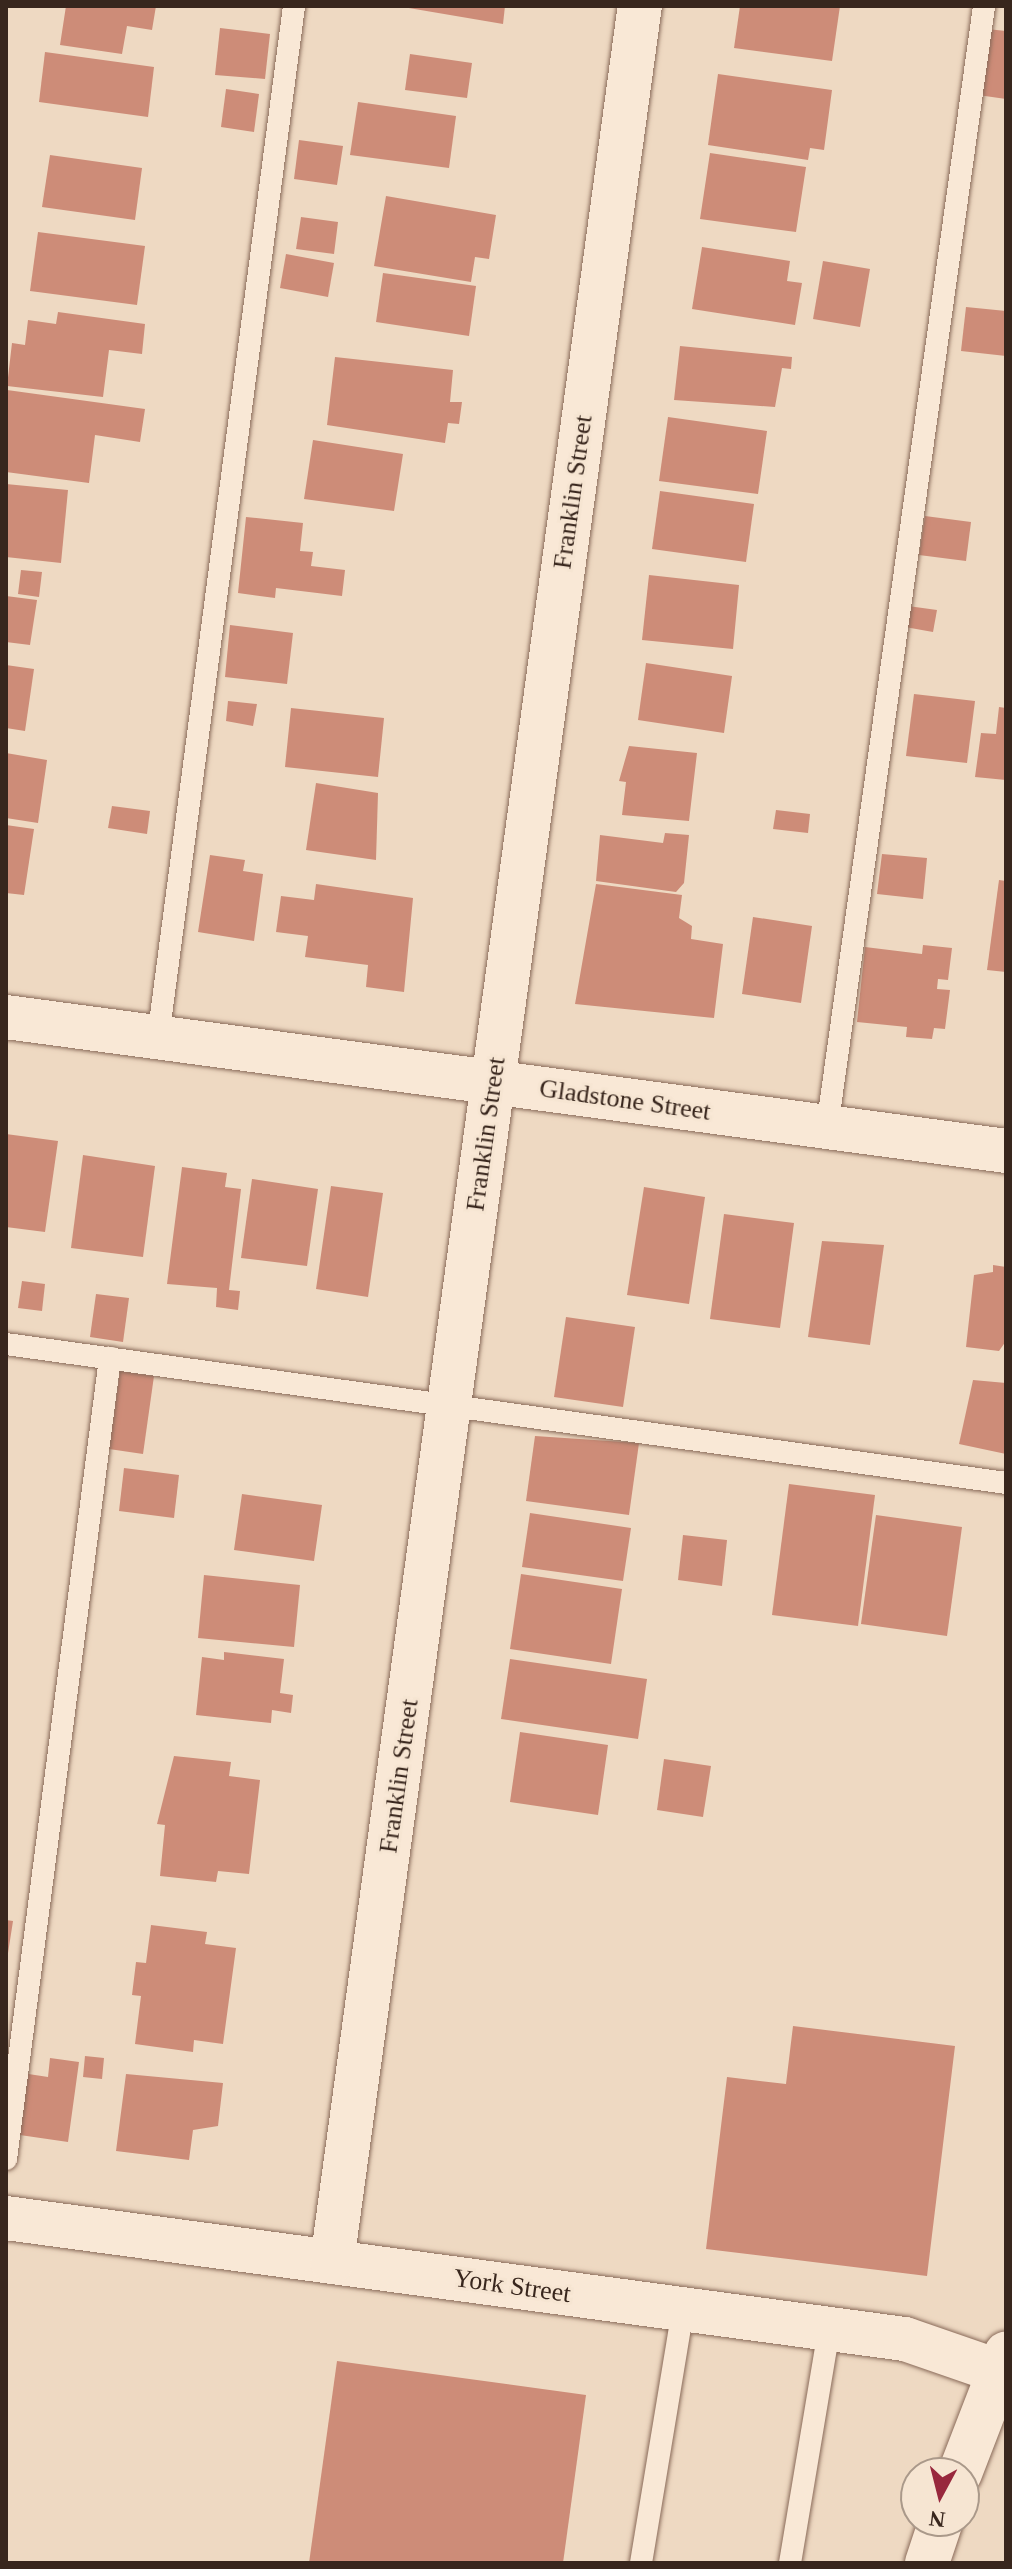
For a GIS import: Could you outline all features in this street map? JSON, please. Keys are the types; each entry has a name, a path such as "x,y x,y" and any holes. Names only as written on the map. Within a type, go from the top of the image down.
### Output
{"street":[{"name":"Franklin Street","path":"332,2262 640,6"},
{"name":"Gladstone Street","path":"6,1017 1006,1151"},
{"name":"York Street","path":"6,2218 905,2339 1005,2370"},
{"path":"967,2457 1005,2370"},
{"path":"927,2563 936,2537"}],"lane":[{"path":"158,1038 294,6"},
{"path":"827,1128 984,6"},
{"path":"6,1344 1006,1483"},
{"path":"6,2159 110,1358"},
{"path":"641,2563 683,2309"},
{"path":"790,2563 829,2329"}],"building":[{"path":"66,6 156,6 152,30 127,26 122,54 60,45"},
{"path":"397,6 505,6 503,24"},
{"path":"740,6 840,6 832,61 734,48"},
{"path":"220,28 270,34 265,79 215,75"},
{"path":"987,29 1006,31 1006,99 978,95"},
{"path":"45,52 154,67 148,117 39,102"},
{"path":"410,54 472,63 467,98 405,90"},
{"path":"718,74 832,90 824,150 810,148 808,160 708,145"},
{"path":"226,89 259,94 254,132 221,127"},
{"path":"358,102 456,116 449,168 350,155"},
{"path":"299,140 343,146 337,185 294,179"},
{"path":"710,153 806,167 796,232 700,219"},
{"path":"50,155 142,168 135,220 42,207"},
{"path":"386,196 496,215 489,259 475,257 471,282 374,266"},
{"path":"301,217 338,222 334,254 296,249"},
{"path":"38,232 145,246 137,305 30,291"},
{"path":"702,247 790,261 787,281 802,283 795,325 692,309"},
{"path":"286,254 334,263 328,297 280,288"},
{"path":"823,261 870,269 860,327 813,319"},
{"path":"383,273 476,286 469,336 376,322"},
{"path":"966,307 1006,311 1006,356 961,351"},
{"path":"58,312 145,324 142,354 109,350 103,397 7,386 12,343 25,345 28,320 56,324"},
{"path":"680,346 792,357 791,369 782,368 775,407 674,400"},
{"path":"335,357 453,370 450,402 462,402 459,424 448,423 445,443 327,425"},
{"path":"7,390 145,409 140,442 95,435 89,483 6,472"},
{"path":"668,417 767,431 758,494 659,481"},
{"path":"313,440 403,454 394,511 304,499"},
{"path":"6,484 68,490 61,563 6,557"},
{"path":"660,491 754,504 746,562 652,549"},
{"path":"925,516 971,522 966,561 919,555"},
{"path":"246,517 303,523 300,551 313,552 311,566 345,570 342,596 276,588 275,598 238,593"},
{"path":"21,570 42,572 39,597 18,594"},
{"path":"649,575 739,585 733,649 642,640"},
{"path":"6,596 37,600 30,645 6,642"},
{"path":"908,606 937,610 933,632 905,627"},
{"path":"230,625 293,633 287,684 225,677"},
{"path":"646,663 732,676 724,733 638,720"},
{"path":"6,665 34,669 25,731 6,728"},
{"path":"914,694 975,701 967,763 906,756"},
{"path":"228,701 257,704 253,726 226,721"},
{"path":"999,707 1006,708 1006,780 975,777 981,733 996,734"},
{"path":"291,708 384,718 378,777 285,767"},
{"path":"629,746 697,753 689,821 622,815 626,782 619,781"},
{"path":"6,753 47,760 38,823 6,818"},
{"path":"316,783 378,793 376,860 306,850"},
{"path":"112,806 150,811 147,834 108,828"},
{"path":"776,810 810,814 808,833 773,829"},
{"path":"6,825 34,829 24,895 6,893"},
{"path":"665,833 689,835 684,883 676,892 596,881 600,835 663,843"},
{"path":"882,854 927,858 923,899 877,894"},
{"path":"210,855 245,860 243,871 263,874 254,941 198,932"},
{"path":"999,880 1006,881 1006,972 987,970"},
{"path":"316,884 413,898 404,992 366,987 368,965 305,957 308,936 276,932 281,896 314,900"},
{"path":"596,884 682,895 679,918 692,926 691,939 723,944 714,1018 575,1004"},
{"path":"753,917 812,926 801,1003 742,994"},
{"path":"923,945 952,948 948,980 938,979 937,989 950,990 945,1029 934,1028 932,1039 906,1037 907,1027 857,1022 865,947 922,954"},
{"path":"6,1134 58,1141 45,1232 6,1227"},
{"path":"83,1155 155,1166 143,1257 71,1248"},
{"path":"182,1167 227,1173 225,1187 241,1189 229,1290 240,1291 238,1310 216,1307 217,1288 167,1284"},
{"path":"252,1179 318,1189 307,1266 241,1258"},
{"path":"331,1186 383,1193 368,1297 316,1289"},
{"path":"644,1187 705,1197 689,1304 627,1295"},
{"path":"724,1214 794,1223 780,1328 710,1319"},
{"path":"822,1241 884,1245 870,1345 808,1337"},
{"path":"993,1265 1006,1267 1006,1341 999,1351 966,1347 974,1275 993,1272"},
{"path":"22,1281 45,1284 42,1311 18,1308"},
{"path":"96,1294 129,1298 123,1342 90,1337"},
{"path":"566,1317 635,1327 623,1407 554,1397"},
{"path":"120,1371 154,1376 143,1454 109,1449"},
{"path":"973,1380 1006,1383 1006,1454 959,1444"},
{"path":"535,1436 639,1443 629,1515 526,1501"},
{"path":"124,1468 179,1475 174,1518 119,1511"},
{"path":"789,1484 875,1495 858,1626 772,1615"},
{"path":"242,1494 322,1505 314,1561 234,1550"},
{"path":"530,1513 631,1528 623,1581 522,1567"},
{"path":"876,1515 962,1527 947,1636 861,1624"},
{"path":"683,1535 727,1540 722,1586 678,1580"},
{"path":"521,1574 622,1589 611,1664 510,1649"},
{"path":"204,1575 300,1585 294,1647 198,1638"},
{"path":"224,1652 284,1659 280,1693 293,1695 291,1713 272,1710 271,1723 196,1715 202,1657 224,1660"},
{"path":"510,1659 647,1679 638,1739 501,1719"},
{"path":"520,1732 608,1745 598,1815 510,1802"},
{"path":"174,1756 231,1762 229,1776 260,1780 249,1874 218,1871 216,1882 160,1876 165,1825 157,1824"},
{"path":"664,1759 711,1766 703,1817 657,1810"},
{"path":"6,1920 13,1921 8,1953 6,1953"},
{"path":"151,1925 207,1932 205,1944 236,1948 223,2044 194,2040 193,2052 135,2044 141,1996 132,1995 136,1962 146,1963"},
{"path":"793,2026 955,2046 927,2276 706,2249 727,2077 786,2084"},
{"path":"85,2056 104,2058 102,2079 83,2077"},
{"path":"50,2058 79,2062 68,2142 13,2134 22,2073 48,2077"},
{"path":"126,2074 223,2083 218,2126 193,2130 189,2160 116,2151"},
{"path":"337,2361 586,2395 563,2563 309,2563"}]}
